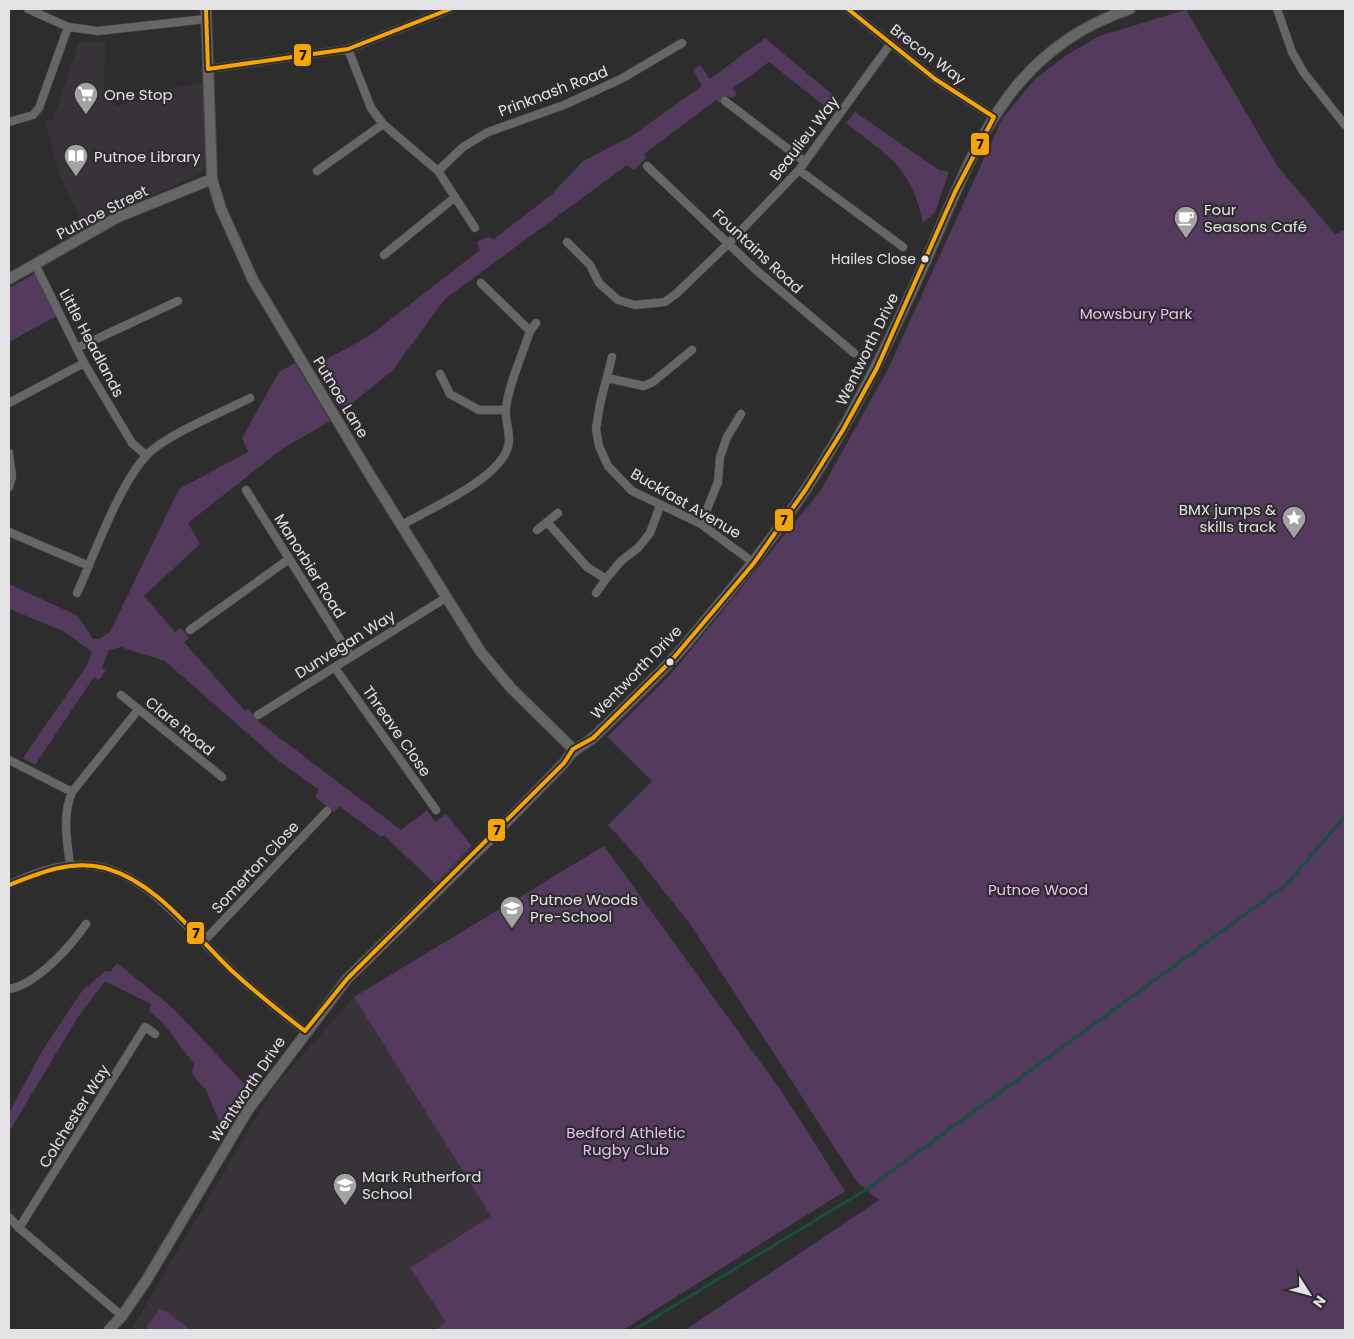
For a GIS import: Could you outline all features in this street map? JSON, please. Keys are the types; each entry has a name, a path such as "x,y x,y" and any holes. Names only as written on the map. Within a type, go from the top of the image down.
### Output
{"street":[{"path":"28,9 68,27 98,31 206,14"},
{"path":"208,69 348,49 450,9"},
{"name":"Brecon Way","path":"848,9 935,79 994,117"},
{"name":"Wentworth Drive","path":"109,1330 122,1316 146,1281 228,1141 305,1031 347,979 487,842 564,763 573,749 593,738 671,661 754,562 806,489 843,430 877,368 955,192 994,117 1012,89 1054,47 1078,30 1130,9"},
{"path":"1277,9 1292,52 1304,73 1345,124"},
{"name":"Putnoe Lane","path":"206,14 212,179 221,208 253,280 480,651 511,688 573,749"},
{"path":"9,122 33,115 39,108 68,27"},
{"name":"Prinknash Road","path":"438,171 463,148 488,132 564,104 620,79 682,43"},
{"name":"Beaulieu Way","path":"567,242 590,265 599,283 618,300 635,305 665,302 677,294 729,243 799,170 891,43"},
{"path":"348,49 371,108 383,124 438,171 475,228"},
{"path":"725,101 805,162"},
{"path":"317,171 383,124"},
{"name":"Fountains Road","path":"647,166 756,270 854,353"},
{"path":"799,170 903,247"},
{"name":"Putnoe Street","path":"9,279 118,217 212,179"},
{"path":"384,255 454,198"},
{"name":"Little Headlands","path":"35,264 84,363 132,443 146,455"},
{"path":"481,283 530,331"},
{"path":"494,295 501,288"},
{"path":"77,348 178,301"},
{"path":"402,525 486,477 500,461 508,446 509,428 506,410 530,331 536,323"},
{"path":"607,378 644,386 653,382 692,350"},
{"name":"Buckfast Avenue","path":"612,357 600,404 596,429 599,446 608,466 618,479 632,491 701,524 754,562"},
{"path":"9,403 84,363"},
{"path":"440,374 450,394 479,410 506,410"},
{"path":"77,593 122,494 146,455 165,442 250,398"},
{"path":"701,524 718,482 720,457 727,436 741,414"},
{"path":"9,452 12,477 9,487"},
{"name":"Manorbier Road","path":"246,490 351,657"},
{"path":"596,593 621,561 638,548 650,533 660,506"},
{"path":"537,530 558,513"},
{"path":"547,522 587,567 606,579"},
{"path":"9,532 89,566"},
{"path":"190,630 289,560"},
{"name":"Dunvegan Way","path":"258,715 303,685 336,668 447,597"},
{"name":"Threave Close","path":"336,668 436,810"},
{"name":"Clare Road","path":"121,695 222,777"},
{"path":"70,865 65,815 72,792 138,710"},
{"path":"9,760 72,792"},
{"name":"Somerton Close","path":"203,942 327,810"},
{"path":"9,885 52,867 70,865 87,865 112,870 138,881 258,994 305,1031"},
{"path":"9,989 27,983 73,942 86,924"},
{"name":"Colchester Way","path":"19,1228 145,1028 155,1034"},
{"path":"9,1217 19,1228 122,1316"}],"shaded area":[{"path":"79,42 105,42 104,89 116,107 154,92 204,82 210,159 201,173 84,228 59,173 45,120 53,120"},
{"name":"Mark Rutherford School","path":"354,997 564,1330 131,1330 274,1087"}],"green space":[{"path":"1186,10 1278,167 1335,234 1345,230 1345,1330 685,1330 879,1200 857,1182 690,924 632,851 608,825 652,781 607,737 671,674 821,490 888,369 1002,119 1034,80 1065,56 1099,36"},
{"path":"765,38 840,101 832,112 769,62 732,89 737,94 733,98 726,96 720,103 716,100 644,154 646,158 634,170 627,165 445,299 392,371 345,409 320,363 369,336 480,250 477,242 488,237 494,239 551,195 583,161 630,137 702,86 693,70 700,65 710,79"},
{"path":"855,112 939,170 949,172 935,212 923,223 912,188 905,175 886,154 846,123"},
{"path":"36,273 58,315 9,342 9,288"},
{"path":"295,363 330,421 282,449 188,523 200,544 144,596 175,632 181,628 189,638 184,642 245,711 248,709 259,722 401,830 427,810 435,822 446,814 472,846 435,884 384,835 381,837 339,806 334,812 315,797 319,790 279,761 165,661 121,647 109,650 102,668 106,670 99,680 94,677 35,765 23,758 87,665 92,652 63,631 10,609 9,611 9,584 78,616 93,639 99,639 110,632 179,489 248,452 242,438 279,372"},
{"name":"Bedford Athletic Rugby Club","path":"604,846 782,1092 845,1191 623,1330 435,1330 446,1322 410,1268 491,1216 354,997"},
{"path":"117,963 174,1009 245,1085 223,1119 219,1121 206,1090 192,1074 194,1064 162,1022 149,1011 151,1004 105,981 78,1017 9,1132 9,1113 42,1051 82,991 105,971 110,972"},
{"path":"160,1309 164,1312 165,1310 190,1330 150,1330 146,1327"}],"waterway":[{"path":"634,1330 867,1189 1287,884 1345,816"}],"transit line":[{"name":"7","path":"206,9 208,69 348,49 450,9"},
{"name":"7","path":"9,885 32,876 68,866 93,866 124,875 158,897 231,970 305,1031 347,979 564,763 573,749 593,738 671,661 754,563 806,489 843,430 877,368 955,192 994,117 935,79 848,9"}],"place":[{"name":"One Stop","path":"86,115"},
{"name":"Putnoe Library","path":"76,177"},
{"name":"Four Seasons Café","path":"1186,239"},
{"name":"Hailes Close","path":"925,259"},
{"name":"BMX jumps & skills track","path":"1294,539"},
{"name":"Putnoe Woods Pre-School","path":"512,929"},
{"name":"Mark Rutherford School","path":"345,1206"}],"park label":[{"name":"Mowsbury Park","path":"1136,313"},
{"name":"Putnoe Wood","path":"1038,889"}]}
